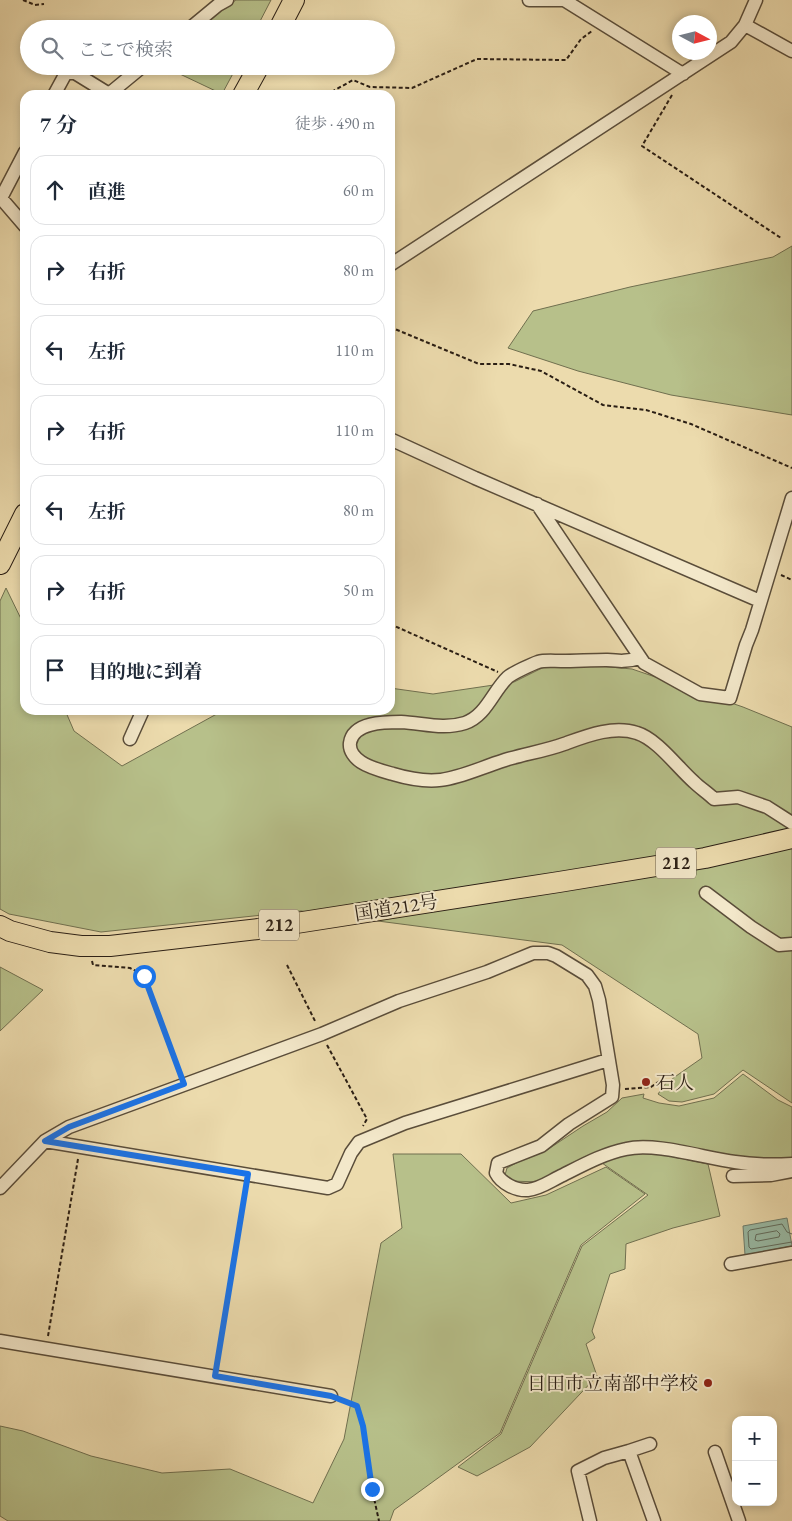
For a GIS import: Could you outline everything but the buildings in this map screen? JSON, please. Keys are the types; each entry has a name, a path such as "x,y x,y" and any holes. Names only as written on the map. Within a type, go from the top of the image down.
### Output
{"highway":[{"path":"284,20 294,0"},
{"path":"247,90 254,75"},
{"path":"0,564 20,524"},
{"name":"国道212号","path":"0,926 10,931 50,942 81,946 110,946 258,929 559,882 705,858 792,838"}],"street":[{"path":"200,20 227,0"},
{"path":"529,0 564,0 680,76"},
{"path":"395,262 731,42 745,25 756,0"},
{"path":"745,25 792,51"},
{"path":"57,90 64,75"},
{"path":"78,75 103,90"},
{"path":"114,90 132,75"},
{"path":"20,161 1,197 20,220"},
{"path":"395,441 475,478 760,601"},
{"path":"537,504 639,658 644,663 700,694 730,698 792,498"},
{"path":"639,658 630,662 604,660 540,661 509,676 486,708 466,722 446,727 410,722 387,722 361,728 352,737 350,746 352,753 361,762 412,780 442,781 587,735 624,731 638,733 659,748 695,784 714,799 738,797 767,807 792,823"},
{"path":"130,739 141,715"},
{"path":"706,893 751,927 779,945 792,944"},
{"path":"0,1188 45,1141 69,1127 322,1034 400,1001 487,972 533,953 548,953 556,956 587,975 595,986 613,1085 612,1097 569,1124 541,1146 498,1163 496,1173 500,1181 525,1191 537,1188 601,1156 644,1146 735,1162 766,1165 792,1164"},
{"path":"45,1141 328,1188 337,1184 351,1153 360,1142 404,1124 608,1060"},
{"path":"733,1176 792,1171"},
{"path":"731,1264 792,1253"},
{"path":"0,1341 331,1396"},
{"path":"590,1521 578,1471 604,1458 650,1444"},
{"path":"629,1451 654,1521"},
{"path":"715,1452 739,1521"}],"path":[{"path":"23,0 35,5 44,4"},
{"path":"335,90 353,80 370,87 412,88 477,59 566,60 581,39 602,24"},
{"path":"680,76 678,86 642,146 781,238"},
{"path":"395,329 478,364 509,364 541,372 604,405 646,410 691,424 792,468"},
{"path":"395,626 509,676"},
{"path":"92,959 93,966 130,968 144,976 184,1084"},
{"path":"287,965 367,1119 361,1130"},
{"path":"612,1097 625,1089 651,1087 671,1073"},
{"path":"46,1349 80,1146"},
{"path":"215,1376 248,1174"},
{"path":"331,1396 357,1406 363,1426 372,1489 379,1521"}],"green space":[{"path":"236,0 271,0 261,20 208,20"},
{"path":"182,75 232,75 224,90 214,90"},
{"path":"792,246 792,415 671,395 578,371 508,348 533,311 630,287 773,257"},
{"path":"6,588 20,617 20,715 67,715 74,731 122,766 215,715 395,715 395,689 433,694 514,682 548,665 632,669 743,707 792,727 792,1103 743,1070 714,1094 682,1102 669,1101 658,1094 666,1083 702,1058 698,1034 562,945 301,911 101,932 9,914 0,909 0,601"},
{"path":"0,967 43,990 0,1031"},
{"path":"743,1074 778,1100 792,1107 792,1161 770,1161 645,1143 542,1182 509,1181 505,1175 507,1168 547,1150 607,1112 622,1098 644,1094 643,1098 679,1106 714,1098"},
{"path":"645,1151 708,1164 720,1216 673,1228 626,1244 625,1269 610,1274 592,1331 595,1338 586,1344 597,1376 530,1447 477,1476 458,1467 501,1434 582,1246 648,1195 602,1163 627,1153"},
{"path":"393,1154 461,1154 511,1203 546,1195 606,1167 645,1194 581,1245 500,1433 394,1510 390,1521 8,1521 0,1516 0,1426 23,1431 91,1456 162,1473 230,1469 313,1503 344,1439 381,1243 402,1228"}],"water":[{"path":"787,1218 792,1246 745,1255 743,1226"}],"place":[{"name":"石人","path":"646,1082"},
{"name":"日田市立南部中学校","path":"708,1383"}],"route":[{"path":"144,976 184,1084 69,1127 45,1141 248,1174 215,1376 331,1396 357,1406 363,1426 372,1489"}]}
